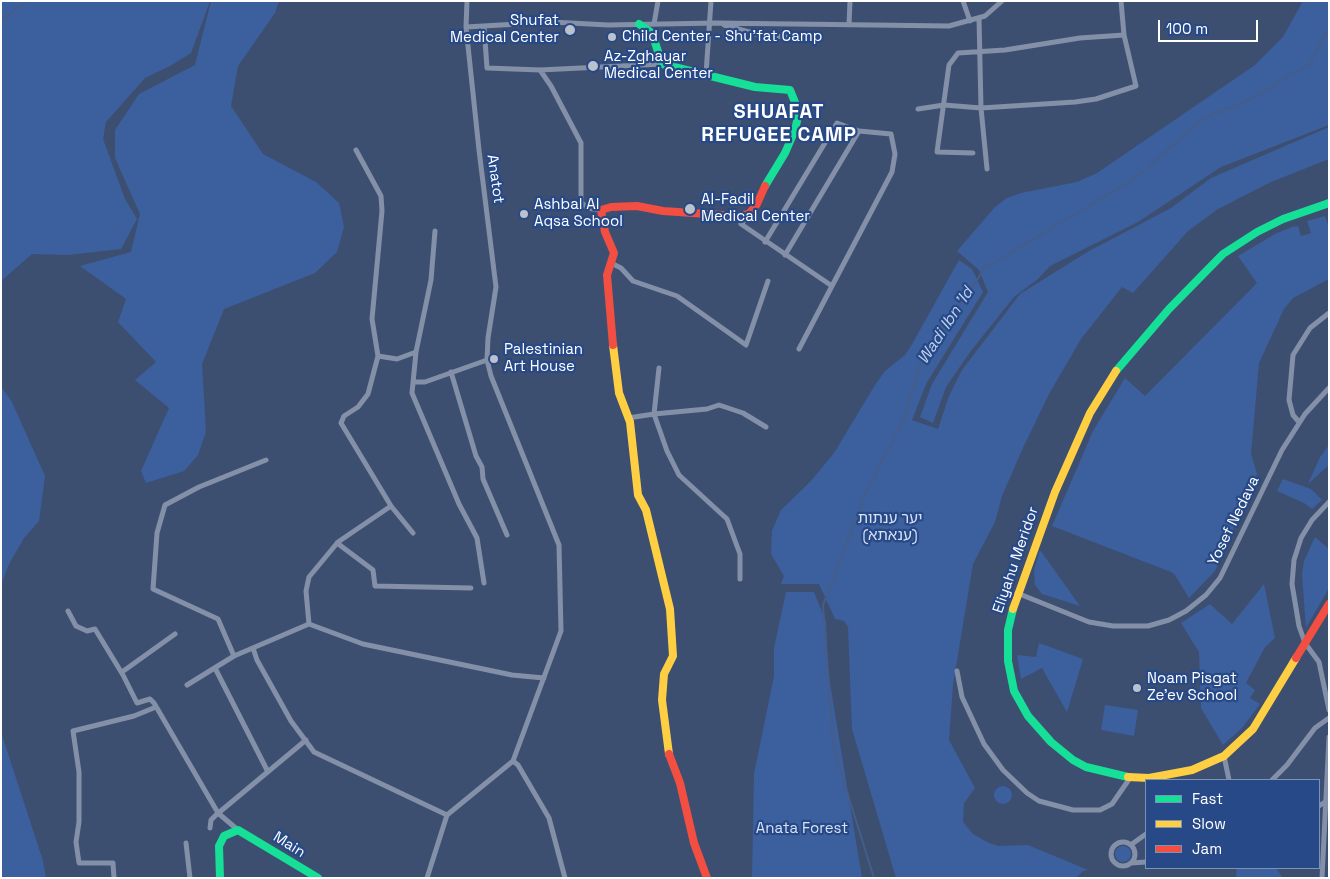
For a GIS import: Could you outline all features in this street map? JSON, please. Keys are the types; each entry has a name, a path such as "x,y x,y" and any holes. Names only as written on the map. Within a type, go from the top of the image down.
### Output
{"street":[{"name":"Anatot","path":"467,1 466,27 496,288 488,338 487,360"},
{"path":"654,24 658,1"},
{"path":"706,74 711,1"},
{"path":"848,25 850,1"},
{"path":"963,1 970,21"},
{"path":"466,27 552,22 949,26 979,18 1002,1"},
{"path":"918,109 944,105 981,108 1075,102 1096,99 1136,86 1124,34 1121,1"},
{"path":"979,18 981,108 987,169"},
{"path":"716,23 756,34 795,38"},
{"path":"639,24 652,33 662,64"},
{"path":"484,26 487,68 540,70 662,64 755,87 790,90 799,112 795,130 785,154 766,183 757,204 741,224 832,286"},
{"path":"973,153 937,152 950,64 958,53 1124,34"},
{"path":"540,70 551,86 581,143 581,202 587,208 601,210 611,207 637,206 663,211 737,216 749,214"},
{"path":"765,242 837,123 859,131 890,134 895,154 892,172 799,349"},
{"path":"785,255 859,131"},
{"path":"356,150 381,196 382,211 372,319 378,356 368,394 358,406 344,416 341,423 391,506 413,533"},
{"name":"Eliyahu Meridor","path":"1329,203 1283,219 1256,232 1223,254 1169,309 1114,373 1100,394 1082,431 1035,542 1017,593 1010,617 1008,647 1010,677 1018,702 1045,735 1073,760 1099,771 1130,778 1171,775 1207,764 1224,756 1234,748 1258,721 1329,604"},
{"path":"601,210 605,232 614,253 607,275 609,314 616,355 619,393 628,418 638,472 638,495 646,510 665,584 670,617 672,656 664,674 662,700 668,750 680,783 694,843 707,878"},
{"path":"435,231 431,280 416,352 413,400 459,504 477,538 484,583"},
{"path":"611,263 621,268 633,280 676,296 746,345 768,281"},
{"path":"1299,422 1290,409 1289,400 1293,355 1304,335 1329,313"},
{"path":"378,356 397,359 416,352"},
{"path":"413,382 425,382 487,360 491,376 559,545 561,631 512,760 447,815 427,878"},
{"path":"659,368 654,414 667,451 679,475 727,519 740,554 740,578"},
{"path":"451,372 476,456 482,468 483,479 507,535"},
{"name":"Yosef Nedava","path":"1017,593 1081,619 1113,626 1148,626 1177,616 1206,595 1220,578 1282,450 1299,422 1329,388"},
{"path":"628,418 719,406 743,413 766,427"},
{"path":"234,656 218,619 153,589 157,533 165,505 199,488 266,460"},
{"path":"1329,502 1306,530 1294,560 1292,584 1295,614 1306,643 1319,662 1329,710"},
{"path":"309,624 306,592 308,577 337,544 391,506"},
{"path":"337,544 373,570 375,586 471,588"},
{"path":"68,611 76,626 86,631 95,629 122,672 136,703 150,699 218,813 238,830 224,836 218,846 220,878"},
{"path":"187,684 234,656 309,624 363,644 512,675 544,678"},
{"path":"122,672 175,634"},
{"path":"253,648 257,660 291,722 314,752 447,815"},
{"path":"215,668 268,772"},
{"path":"957,671 962,697 984,744 1003,770 1038,801 1073,810 1100,810 1112,804 1130,778"},
{"path":"114,878 113,863 79,863 76,842 79,822 79,772 73,731 134,716 156,707"},
{"path":"1273,779 1287,766 1315,728 1329,718"},
{"path":"1322,878 1329,738"},
{"path":"210,828 211,820 218,813 306,740"},
{"path":"1224,756 1229,779"},
{"path":"512,760 518,765 549,818 565,878"},
{"path":"1320,805 1325,802"},
{"name":"Main","path":"238,830 293,865 318,878"},
{"path":"1145,835 1132,844 1119,842 1111,851 1116,863 1123,866 1131,863 1145,862"},
{"path":"186,843 190,878"},
{"path":"1131,863 1136,852 1132,844"}],"green space":[{"path":"1,1 210,1 191,53 145,78 106,122 103,139 125,199 137,219 121,249 68,255 32,254 1,281"},
{"path":"211,1 279,1 275,13 238,66 231,106 263,154 316,182 339,203 344,227 337,252 315,273 224,309 202,364 206,432 198,455 184,471 146,483 141,471 169,408 135,380 156,362 118,322 126,299 80,266 131,252 140,214 115,158 115,130 139,94 195,65"},
{"path":"1303,1 1329,1 1329,125 1221,167 1138,222 1050,266 1038,279 1014,297 970,352 946,387 933,423 920,417 932,384 988,292 979,270 957,251 995,207 1007,198 1021,193 1077,182 1097,173 1255,65 1283,37"},
{"name":"יער ענתות (ענאתא)","path":"1329,127 1329,159 1271,182 1218,209 1188,231 1133,293 1122,287 1081,339 1049,394 1002,496 995,522 973,564 953,685 949,740 975,788 964,803 963,822 973,834 987,842 998,846 1028,845 1088,870 1083,871 1076,878 896,878 852,729 848,627 844,621 835,619 819,584 781,584 784,576 771,554 772,531 781,510 810,482 834,453 885,371 905,355 959,260 972,269 983,292 926,384 912,420 938,429 949,396 962,370 1020,294 1089,251 1171,208 1211,178"},
{"path":"1325,216 1329,227 1329,279 1293,298 1284,309 1259,363 1251,454 1257,474 1215,571 1189,598 1175,575 1171,572 1052,526 1093,431 1125,378 1145,396 1257,283 1238,256 1275,234 1292,227 1298,226 1301,236 1311,233 1307,221"},
{"path":"1,387 11,400 45,476 39,521 24,538 9,564 1,585"},
{"path":"1329,445 1329,465 1308,484 1320,457"},
{"path":"1283,479 1311,489 1322,500 1312,509 1304,503 1277,491"},
{"path":"1315,537 1329,549 1329,588 1306,628 1302,574 1304,561"},
{"path":"1040,550 1080,606 1042,594 1035,585 1034,570"},
{"path":"1264,584 1275,638 1265,647 1246,683 1255,690 1250,698 1260,704 1242,728 1223,745 1201,708 1199,652 1181,623 1210,604 1232,624"},
{"name":"Anata Forest","path":"786,592 814,592 826,621 828,671 862,878 752,878 754,774 774,676 774,648"},
{"path":"1039,643 1083,659 1067,712 1042,668 1021,679 1017,655 1036,657"},
{"path":"1105,705 1138,710 1134,736 1101,730"},
{"path":"1,732 43,861 46,878 1,878"},
{"path":"999,786 1007,786 1012,791 1010,802 999,804 994,799 994,791"},
{"path":"1120,846 1126,846 1131,851 1129,860 1120,862 1115,857 1115,851"},
{"path":"1237,869 1277,869 1283,878 1236,878"}],"waterway":[{"path":"1,21 26,1"},
{"name":"Wadi Ibn 'Id","path":"874,878 834,750 823,605 865,495 904,419 921,361 985,268 1134,179 1204,118 1243,103 1309,65 1329,28"}],"traffic: fast":[{"path":"639,24 652,33 662,64 755,87 790,90 799,112 795,130 785,153 765,186"},
{"path":"1116,371 1169,309 1223,254 1257,232 1283,219 1329,203"},
{"path":"1013,609 1008,630 1008,661 1014,691 1028,716 1051,742 1073,760 1086,767 1128,777"},
{"path":"220,878 219,846 224,836 238,830 318,878"}],"traffic: slow":[{"path":"613,345 619,393 630,422 638,495 646,510 670,609 673,656 664,674 662,700 669,754"},
{"path":"1013,609 1055,492 1090,413 1116,371"},
{"path":"1128,777 1149,778 1192,770 1224,756 1253,729 1296,658"}],"traffic: jam":[{"path":"613,345 607,275 614,253 605,232 601,210 611,207 637,206 663,211 737,216 749,214 757,204 765,186"},
{"path":"1296,658 1329,604"},
{"path":"669,754 680,783 694,843 707,878"}],"place":[{"name":"Shufat Medical Center","path":"570,30"},
{"name":"Child Center - Shu'fat Camp","path":"612,37"},
{"name":"Az-Zghayar Medical Center","path":"593,66"},
{"name":"Al-Fadil Medical Center","path":"690,209"},
{"name":"Ashbal Al Aqsa School","path":"524,214"},
{"name":"Palestinian Art House","path":"494,359"},
{"name":"Noam Pisgat Ze'ev School","path":"1137,688"}],"district":[{"name":"SHUAFAT REFUGEE CAMP","path":"779,124"}]}
